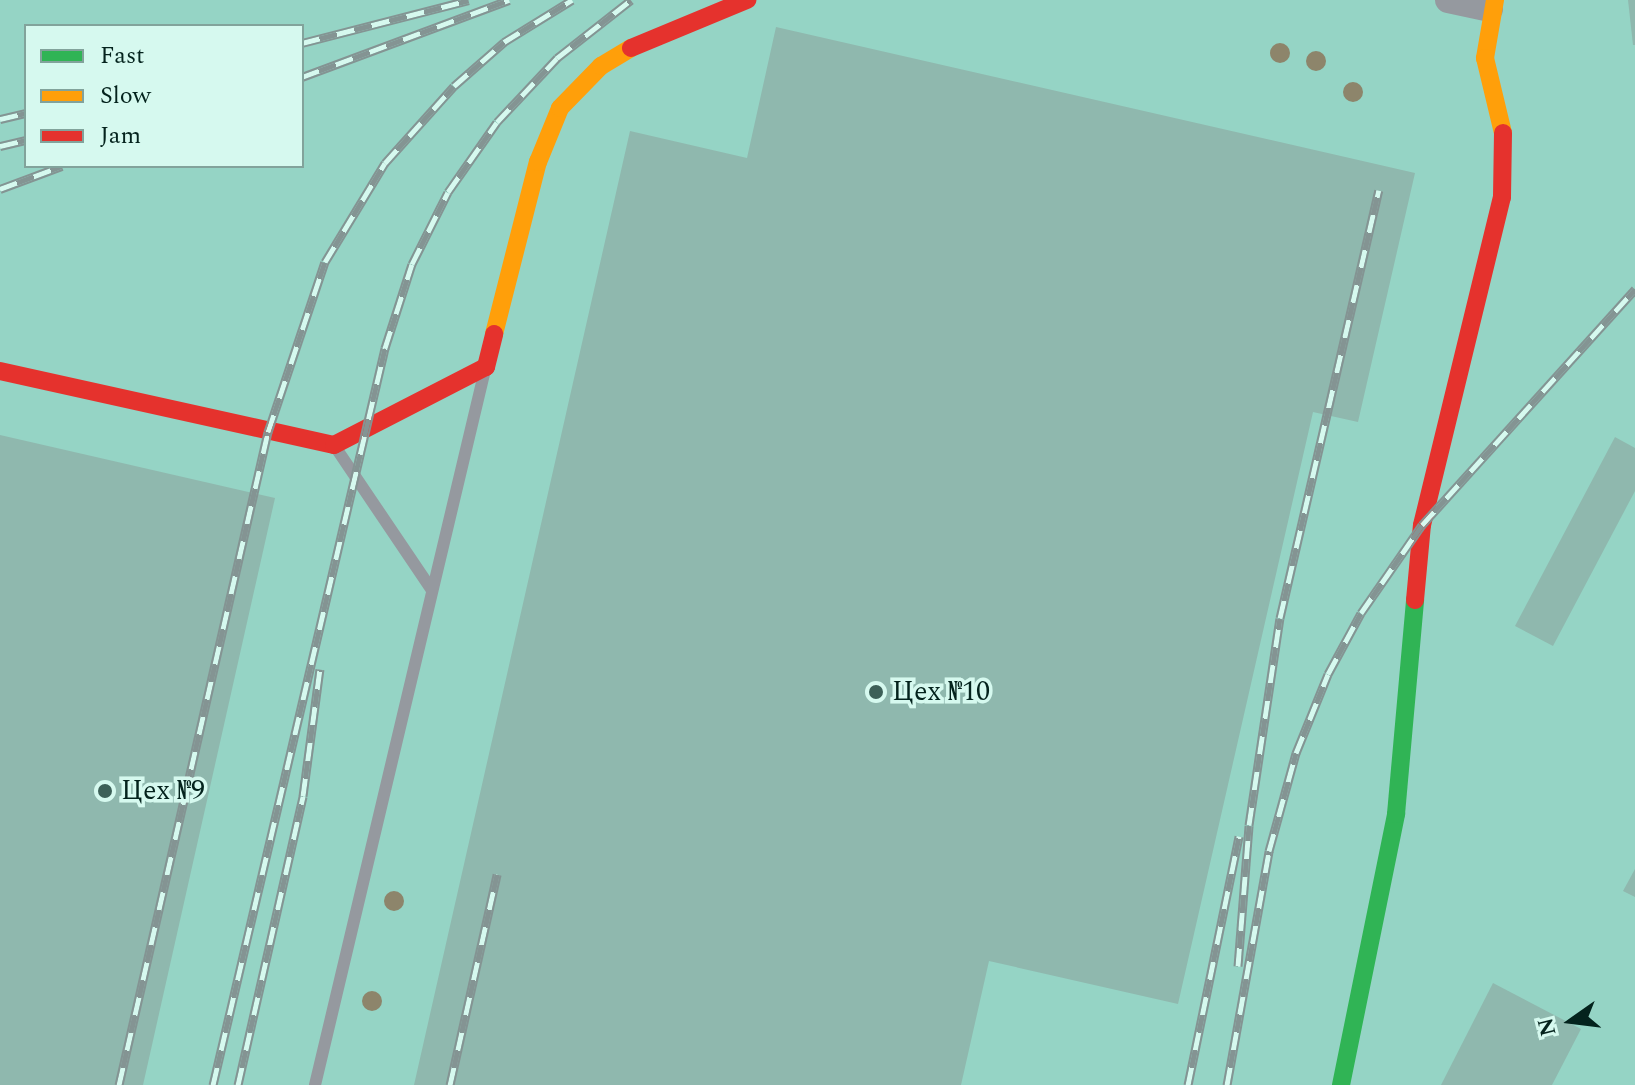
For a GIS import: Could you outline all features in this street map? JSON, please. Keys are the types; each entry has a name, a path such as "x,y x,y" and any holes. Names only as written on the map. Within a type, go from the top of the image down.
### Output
{"street":[{"path":"0,371 334,445 486,367 538,162 560,108 601,66 629,49 747,0"},
{"path":"1341,1085 1396,814 1422,525 1502,197 1503,129 1485,58 1492,5 1448,0"}],"lane":[{"path":"315,1085 486,367"},
{"path":"334,445 431,589"}],"shaded area":[{"path":"0,0 1635,0 1635,1085 0,1085"}],"building":[{"path":"1628,0 1635,0 1635,45 1633,45"},
{"name":"Цех №10","path":"776,27 1415,173 1358,422 1313,412 1178,1004 989,961 961,1085 414,1085 630,131 747,158"},
{"name":"Цех №9","path":"0,435 275,498 143,1085 0,1085"},
{"path":"1615,437 1635,448 1635,491 1553,646 1515,626"},
{"path":"1635,869 1635,897 1623,891"},
{"path":"1493,983 1581,1029 1552,1085 1441,1085"}],"railway":[{"path":"304,42 469,0"},
{"path":"304,76 509,0"},
{"path":"119,1085 268,432 325,262 385,163 454,86 504,42 572,0"},
{"path":"213,1085 385,348 412,264 448,192 497,122 557,58 631,0"},
{"path":"0,119 24,113"},
{"path":"0,146 24,140"},
{"path":"0,189 57,168"},
{"path":"1238,966 1249,825 1280,618 1379,190"},
{"path":"1227,1085 1269,851 1296,753 1328,674 1361,613 1422,525 1635,289"},
{"path":"238,1085 303,796 320,669"},
{"path":"1188,1085 1239,836"},
{"path":"450,1085 497,874"}],"traffic: fast":[{"path":"1341,1085 1396,814 1415,600"}],"traffic: slow":[{"path":"1495,0 1485,58 1503,133"},
{"path":"494,334 538,162 560,108 601,66 631,48"}],"traffic: jam":[{"path":"631,48 747,0"},
{"path":"1415,600 1422,525 1502,197 1503,133"},
{"path":"0,371 334,445 486,367 494,334"}],"place":[{"name":"Цех №10","path":"876,692"},
{"name":"Цех №9","path":"105,791"}]}
